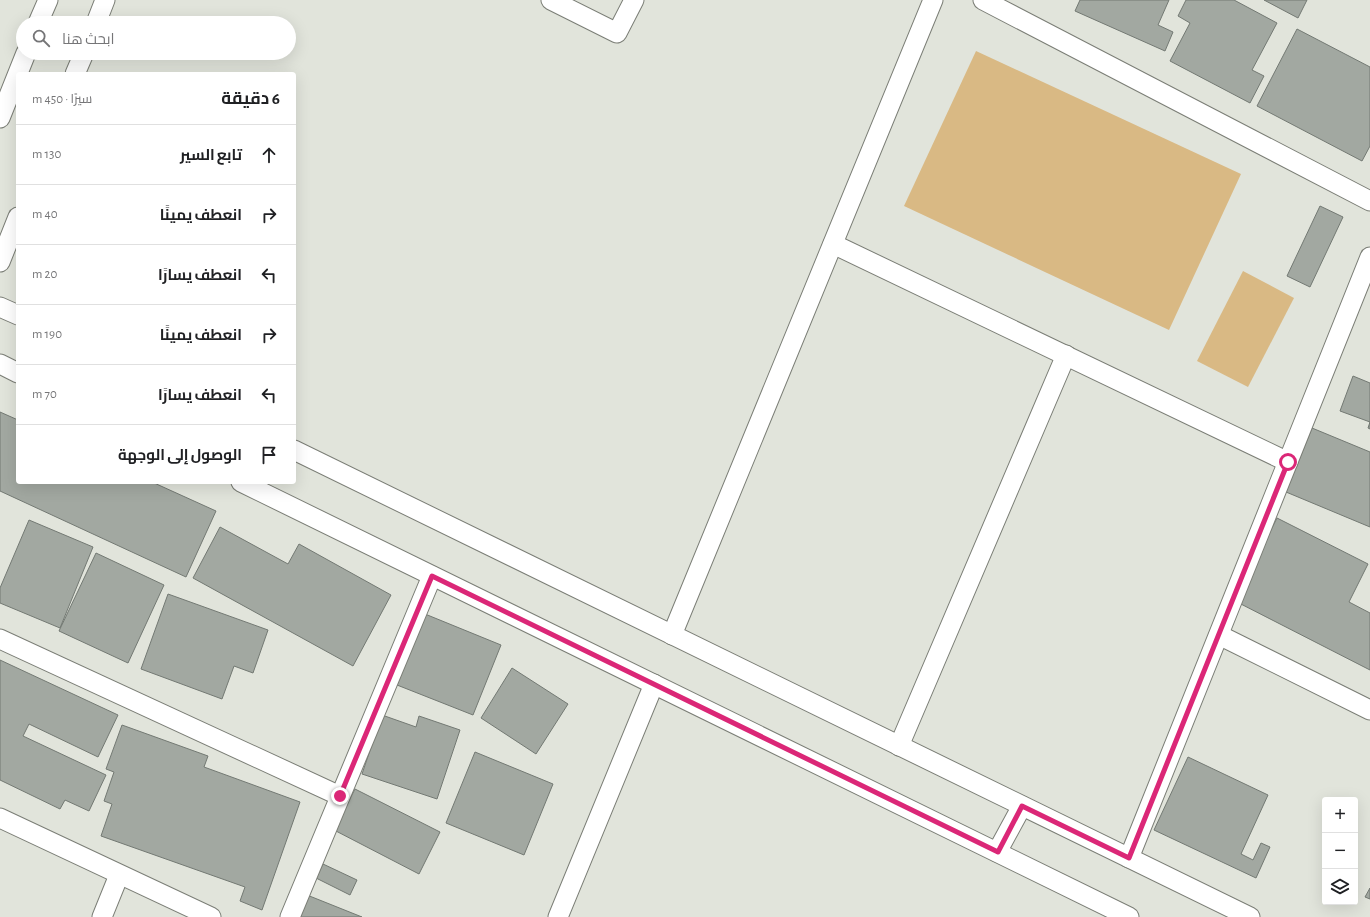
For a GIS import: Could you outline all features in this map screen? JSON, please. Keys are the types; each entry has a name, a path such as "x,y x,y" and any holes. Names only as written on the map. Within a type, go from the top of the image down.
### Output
{"street":[{"path":"41,16 48,0"},
{"path":"99,16 105,0"},
{"path":"551,0 617,33 634,0"},
{"path":"672,635 933,0"},
{"path":"984,0 1370,201"},
{"path":"18,72 23,60"},
{"path":"76,72 81,60"},
{"path":"0,118 16,78"},
{"path":"0,262 16,223"},
{"path":"832,244 1288,462"},
{"path":"1129,858 1370,257"},
{"path":"0,306 16,314"},
{"path":"899,746 1066,355"},
{"path":"0,364 16,372"},
{"path":"296,451 1250,917"},
{"path":"245,484 1129,917"},
{"path":"290,917 432,576"},
{"path":"1219,635 1370,710"},
{"path":"0,639 340,796"},
{"path":"561,916 654,684"},
{"path":"998,852 1022,806"},
{"path":"0,818 211,917"},
{"path":"102,917 119,875"}],"shaded area":[{"path":"976,51 1241,174 1169,330 904,206"},
{"path":"1243,271 1294,298 1248,387 1197,361"}],"building":[{"path":"1080,0 1169,0 1158,25 1173,32 1165,51 1075,11"},
{"path":"1186,0 1234,0 1277,23 1252,70 1264,76 1250,103 1170,61 1190,23 1178,16"},
{"path":"1264,0 1307,0 1298,18"},
{"path":"1297,29 1370,67 1370,146 1362,161 1257,106"},
{"path":"1320,206 1343,217 1310,287 1287,276"},
{"path":"1353,376 1370,383 1370,422 1340,411"},
{"path":"0,412 16,419 16,484 156,484 216,511 186,577 0,491"},
{"path":"1312,428 1370,452 1370,527 1286,492"},
{"path":"1277,518 1368,564 1349,602 1370,613 1370,670 1235,601"},
{"path":"29,520 93,547 60,628 0,603 0,588"},
{"path":"220,527 288,564 299,544 391,595 353,666 193,578"},
{"path":"96,553 164,585 128,663 59,631"},
{"path":"168,594 268,630 253,673 234,666 222,699 141,669"},
{"path":"425,614 501,645 473,715 397,685"},
{"path":"0,660 118,715 98,757 29,724 23,736 106,775 89,811 65,800 60,809 0,780"},
{"path":"512,668 568,704 536,754 481,718"},
{"path":"382,715 416,727 419,716 460,730 437,799 362,774"},
{"path":"122,725 208,756 204,767 300,802 262,910 240,901 245,887 101,836 112,804 104,801 114,772 106,769"},
{"path":"475,752 553,784 524,855 446,823"},
{"path":"1188,757 1268,795 1241,854 1253,860 1261,843 1270,847 1256,878 1154,830"},
{"path":"355,789 440,832 419,874 334,830"},
{"path":"323,864 357,880 350,895 316,878"},
{"path":"1370,888 1370,899 1365,897"},
{"path":"307,895 362,917 298,917"}],"route":[{"path":"340,796 432,576 998,852 1022,806 1129,858 1288,462"}]}
